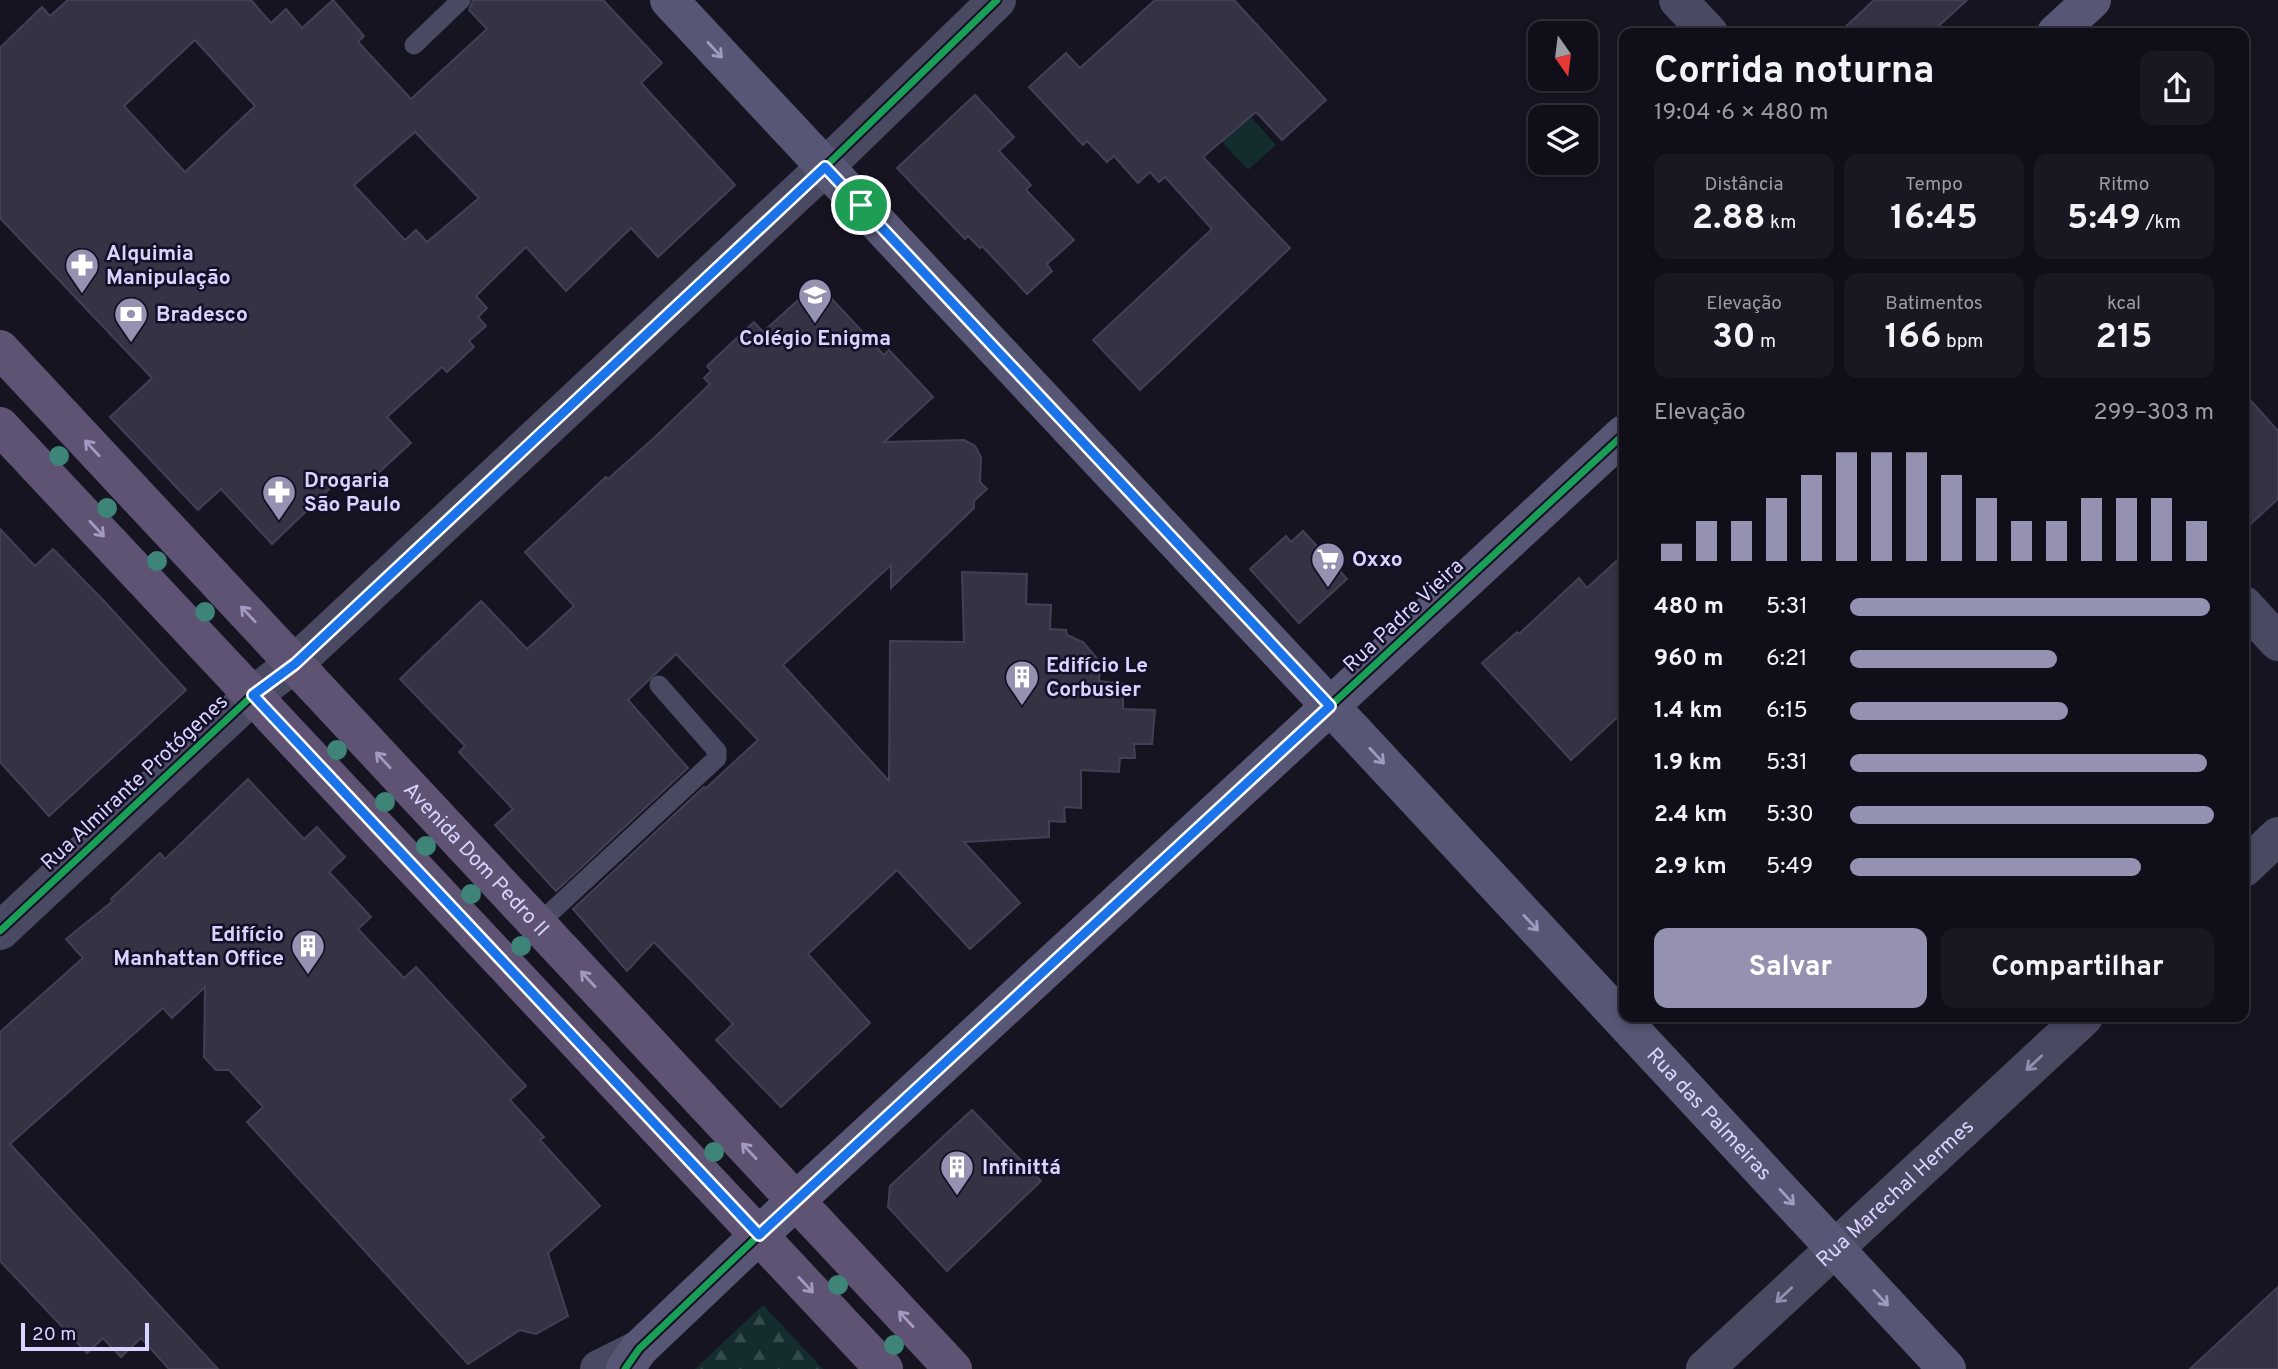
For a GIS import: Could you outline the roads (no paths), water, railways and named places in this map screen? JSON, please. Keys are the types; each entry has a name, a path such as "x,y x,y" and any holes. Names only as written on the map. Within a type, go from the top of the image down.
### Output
{"main road":[{"name":"Rua das Palmeiras","path":"669,0 1619,1017"},
{"path":"2061,28 2092,0"},
{"name":"Avenida Dom Pedro II","path":"0,349 953,1369"},
{"path":"0,426 884,1369"},
{"name":"Rua Padre Vieira","path":"632,1359 795,1201 1619,439"},
{"name":"Rua das Palmeiras","path":"1624,1022 1947,1369"}],"street":[{"name":"Rua Almirante Protógenes","path":"0,930 253,695 295,664 825,167 998,0"},
{"path":"1678,0 1704,28"},
{"path":"2249,610 2278,642"},
{"path":"2249,863 2278,836"},
{"name":"Rua Marechal Hermes","path":"1704,1369 2079,1022"},
{"path":"599,1369 632,1359"}],"lane":[{"path":"414,45 461,0"},
{"path":"537,925 716,758 717,751 659,685"}],"place":[{"name":"Alquimia Manipulação","path":"82,295"},
{"name":"Colégio Enigma","path":"815,325"},
{"name":"Bradesco","path":"131,344"},
{"name":"Drogaria São Paulo","path":"279,522"},
{"name":"Oxxo","path":"1328,589"},
{"name":"Edifício Le Corbusier","path":"1022,707"},
{"name":"Edifício Manhattan Office","path":"308,976"},
{"name":"Infinittá","path":"957,1197"}]}
